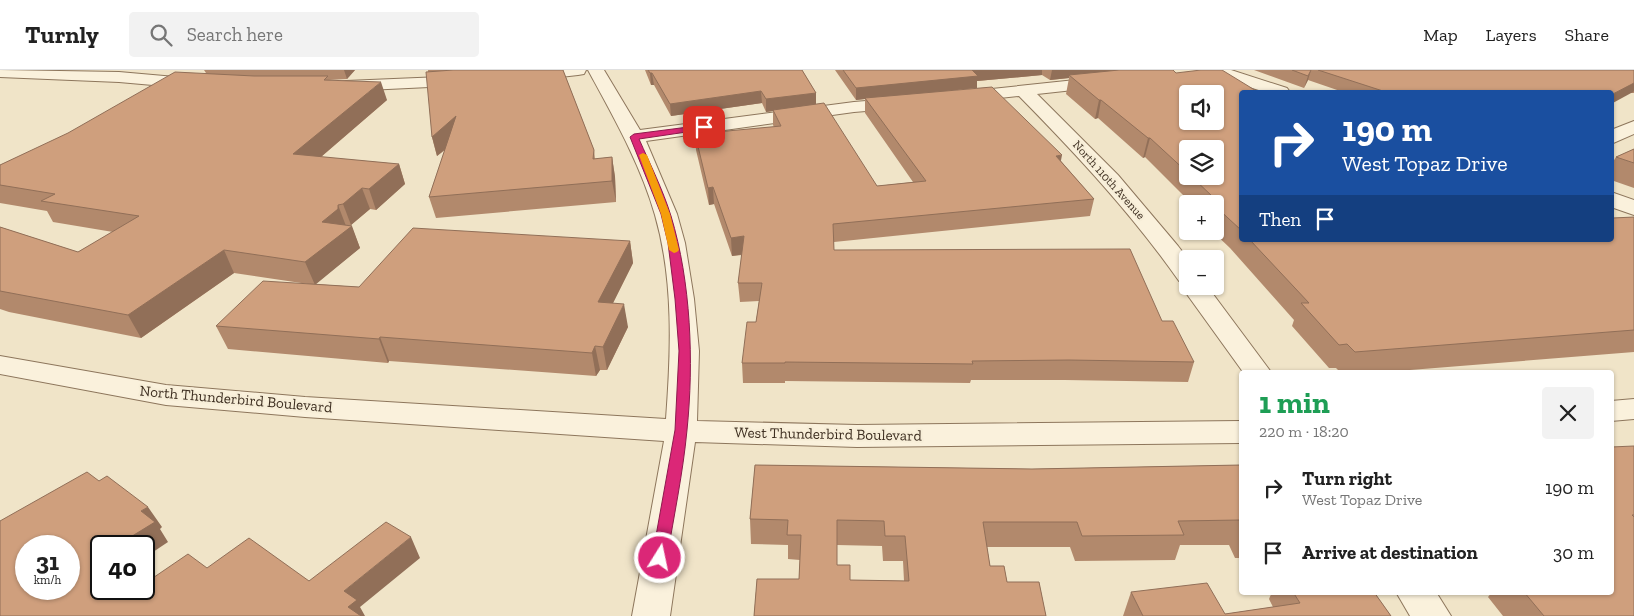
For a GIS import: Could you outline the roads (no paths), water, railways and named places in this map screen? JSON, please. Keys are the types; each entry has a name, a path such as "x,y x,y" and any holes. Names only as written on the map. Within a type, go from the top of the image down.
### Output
{"street":[{"path":"504,78 578,70"},
{"path":"596,70 634,137 666,214 673,243 681,299 685,351 681,430 651,616"},
{"path":"1208,70 1274,90"},
{"path":"0,72 110,77 216,85"},
{"path":"330,86 384,86 486,80"},
{"path":"948,98 1122,80"},
{"name":"North 110th Avenue","path":"1024,91 1103,171 1160,236 1179,263"},
{"path":"634,137 854,107 916,101"},
{"path":"1614,137 1634,127"},
{"path":"1614,200 1634,208"},
{"path":"1201,295 1256,370"},
{"name":"North Thunderbird Boulevard","path":"5,371 166,395 415,414"},
{"path":"1614,411 1634,409"},
{"name":"West Thunderbird Boulevard","path":"415,414 681,430 857,436 1239,432"},
{"path":"1416,595 1432,616"}]}
